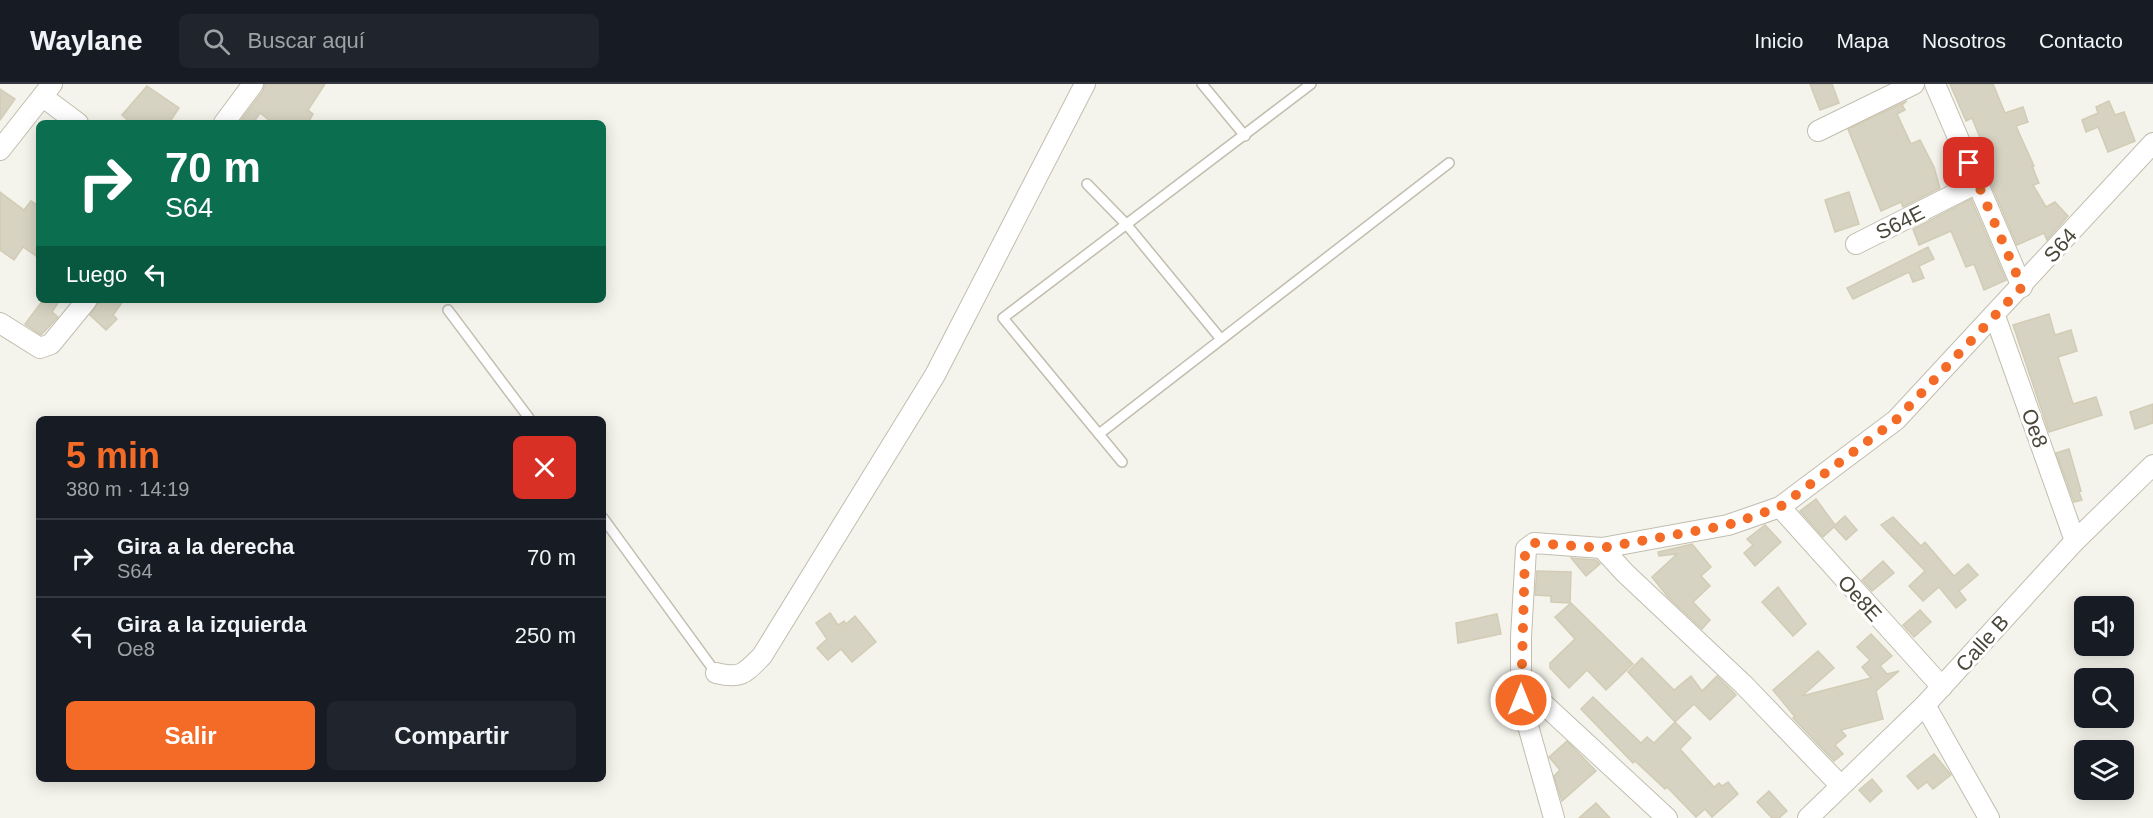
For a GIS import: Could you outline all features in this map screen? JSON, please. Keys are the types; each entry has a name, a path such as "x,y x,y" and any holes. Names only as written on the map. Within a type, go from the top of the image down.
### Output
{"street":[{"path":"226,120 253,84"},
{"path":"716,673 733,677 746,673 762,656 935,375 1085,84"},
{"path":"1818,130 1914,84"},
{"path":"1935,84 2022,287"},
{"path":"4,138 48,90 75,120"},
{"name":"S64","path":"1521,683 1525,554 1529,546 1534,543 1602,548 1728,525 1780,507 1896,420 2022,287 2153,143"},
{"name":"S64E","path":"1856,244 1977,183"},
{"path":"0,323 40,348 51,344 85,303"},
{"name":"Oe8","path":"1995,316 2075,541"},
{"name":"Calle B","path":"1808,818 1925,705 2075,541 2153,465"},
{"name":"Oe8E","path":"1780,507 1942,687"},
{"path":"1602,548 1625,573 1744,685 1840,785"},
{"path":"1521,683 1521,700 1554,818"},
{"path":"1521,683 1667,818"},
{"path":"1925,705 1989,818"}],"lane":[{"path":"1202,84 1245,136"},
{"path":"1122,462 1003,318 1311,84"},
{"path":"1099,434 1220,338 1449,163"},
{"path":"1087,184 1127,225 1220,338"},
{"path":"448,310 528,416"},
{"path":"606,522 716,673"}],"building":[{"path":"265,84 325,84 308,110 313,114 310,120 269,120 260,113 255,120 241,120 263,91"},
{"path":"1810,84 1832,84 1839,103 1820,110"},
{"path":"1950,84 1993,84 2005,113 2023,107 2028,122 2016,126 2039,183 2033,185 2046,207 2055,202 2068,216 2047,240 2044,233 2017,245 1982,163 1989,160 1972,118 1966,121"},
{"path":"147,86 179,108 171,120 128,120 122,115"},
{"path":"0,89 15,99 0,120"},
{"path":"1907,101 1902,105 1905,110 1897,114 1911,144 1920,140 1934,167 1940,188 1903,207 1901,202 1881,211 1848,129"},
{"path":"2109,101 2115,115 2124,112 2135,141 2108,152 2098,127 2086,132 2082,120 2098,113 2096,107"},
{"path":"0,192 24,210 31,201 36,204 36,256 23,247 14,260 0,250"},
{"path":"1849,192 1859,224 1835,232 1825,200"},
{"path":"1971,199 2006,280 1984,290 1974,264 1966,267 1951,231 1919,245 1913,229"},
{"path":"1928,247 1934,259 1919,266 1924,278 1913,282 1909,272 1853,299 1847,288"},
{"path":"41,303 58,303 52,312 58,317 41,335 25,324"},
{"path":"97,303 122,303 113,315 117,319 106,330 90,315"},
{"path":"2049,314 2055,335 2071,330 2077,351 2058,357 2073,404 2096,397 2102,415 2049,432 2013,325"},
{"path":"2153,404 2153,423 2135,429 2130,412"},
{"path":"2069,449 2082,500 2074,502 2056,453"},
{"path":"1816,499 1835,525 1845,516 1857,530 1846,540 1834,527 1823,537 1800,511"},
{"path":"1893,517 1921,546 1925,542 1954,576 1968,564 1978,575 1959,591 1966,600 1956,608 1939,587 1923,601 1909,586 1925,571 1881,525"},
{"path":"1765,525 1781,542 1755,566 1744,553 1753,545 1747,539"},
{"path":"1692,544 1711,567 1701,576 1710,586 1693,602 1710,620 1702,629 1668,597 1652,577 1677,554 1659,556 1658,552"},
{"path":"1571,558 1596,560 1600,564 1586,576"},
{"path":"1883,561 1894,573 1872,591 1862,580"},
{"path":"1537,571 1571,572 1570,603 1551,602 1551,596 1535,595"},
{"path":"1778,587 1806,624 1793,636 1762,602"},
{"path":"1571,603 1633,664 1606,690 1587,670 1569,688 1550,668 1550,663 1575,639 1555,617"},
{"path":"1920,610 1931,622 1914,637 1903,625"},
{"path":"830,613 838,625 844,621 846,624 855,616 876,642 852,662 841,649 828,660 817,648 827,639 816,623"},
{"path":"1497,614 1501,634 1458,643 1456,623"},
{"path":"1871,634 1892,656 1880,666 1887,674 1899,671 1876,691 1883,719 1841,730 1846,736 1835,745 1843,754 1834,761 1793,718 1795,717 1773,690 1818,651 1834,668 1802,696 1871,678 1862,667 1870,660 1857,647"},
{"path":"1642,658 1674,690 1691,676 1702,691 1717,676 1736,695 1710,720 1694,704 1675,722 1628,672"},
{"path":"1593,697 1641,743 1647,737 1654,743 1675,722 1691,738 1680,749 1714,787 1719,783 1722,786 1728,782 1738,794 1712,817 1705,809 1696,817 1667,787 1665,789 1635,761 1633,763 1581,709"},
{"path":"1567,741 1596,771 1562,801 1554,776 1560,770 1549,757"},
{"path":"1934,754 1951,775 1933,789 1927,782 1918,789 1907,776"},
{"path":"1872,779 1882,791 1870,802 1859,790"},
{"path":"1769,791 1787,811 1779,818 1772,818 1757,802"},
{"path":"1596,803 1610,818 1579,818"}],"route":[{"path":"1521,700 1525,554 1529,546 1534,543 1602,548 1728,525 1780,507 1896,420 2022,287 1969,163"}]}
